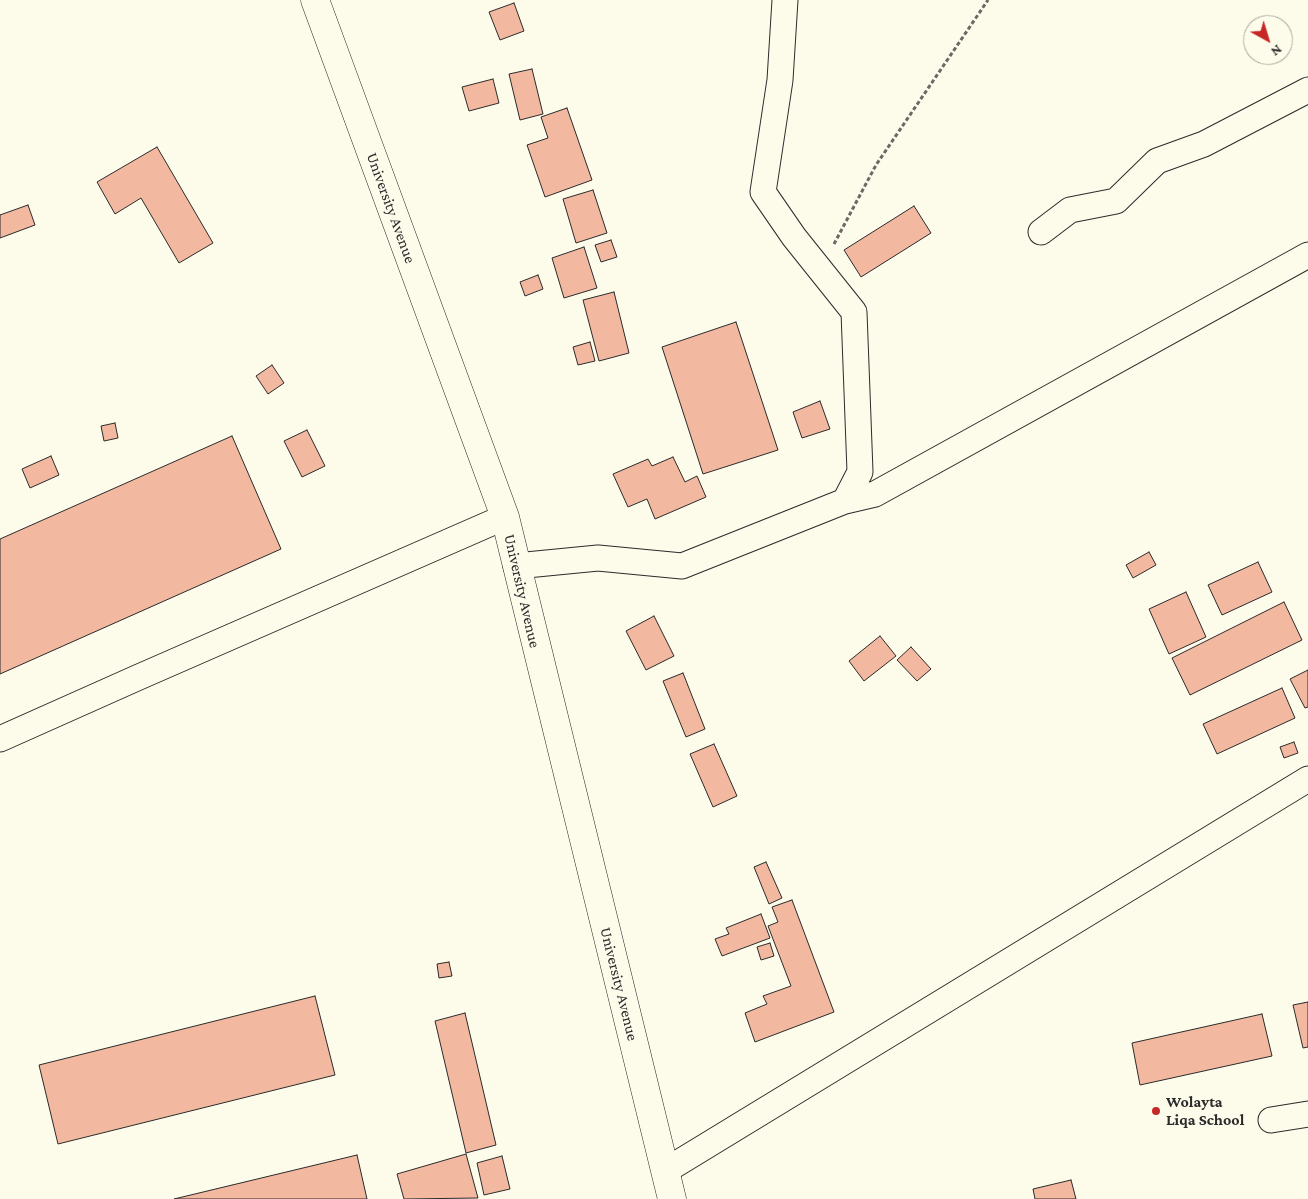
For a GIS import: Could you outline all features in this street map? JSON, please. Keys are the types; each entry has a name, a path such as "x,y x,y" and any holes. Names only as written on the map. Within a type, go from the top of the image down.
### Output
{"highway":[{"name":"University Avenue","path":"315,0 505,517 672,1199"}],"street":[{"path":"785,0 780,80 763,192 794,237 854,312 860,472 845,501"},
{"path":"1041,232 1070,210 1116,201 1157,161 1204,144 1308,90"},
{"path":"516,566 598,558 682,566 845,501 875,494 1308,255"},
{"path":"0,739 505,517"},
{"path":"665,1171 1308,779"},
{"path":"1271,1120 1308,1114"}],"path":[{"path":"819,268 831,251 876,166 988,0"}],"building":[{"path":"514,3 524,31 500,40 489,12"},
{"path":"532,69 543,114 520,120 509,74"},
{"path":"493,79 499,103 469,111 462,87"},
{"path":"567,108 592,180 545,197 527,145 548,138 541,117"},
{"path":"157,147 213,243 179,263 141,198 115,214 97,182"},
{"path":"593,190 607,233 576,243 563,199"},
{"path":"28,205 35,225 0,238 0,215"},
{"path":"914,206 931,233 861,277 844,250"},
{"path":"611,240 617,257 601,262 595,245"},
{"path":"584,247 597,288 564,298 552,258"},
{"path":"538,275 543,289 525,296 520,282"},
{"path":"614,292 629,353 599,361 583,300"},
{"path":"736,322 778,450 703,474 662,347"},
{"path":"590,342 595,361 578,365 573,347"},
{"path":"272,365 284,383 268,394 256,376"},
{"path":"820,401 830,429 802,438 793,412"},
{"path":"115,423 118,438 104,441 101,426"},
{"path":"307,430 325,466 302,477 284,441"},
{"path":"232,436 281,549 0,674 0,539"},
{"path":"51,456 59,475 30,488 22,469"},
{"path":"673,457 685,482 697,476 706,497 655,519 647,499 628,507 613,474 648,459 652,466"},
{"path":"1149,552 1156,565 1133,578 1126,565"},
{"path":"1258,562 1272,592 1222,615 1208,585"},
{"path":"1186,592 1206,637 1169,654 1149,609"},
{"path":"1284,602 1302,640 1190,695 1172,658"},
{"path":"654,616 674,656 646,670 626,631"},
{"path":"880,636 896,656 864,681 849,661"},
{"path":"911,647 931,669 917,681 897,660"},
{"path":"1308,670 1308,707 1305,708 1290,679"},
{"path":"683,673 705,729 686,737 663,681"},
{"path":"1282,688 1295,718 1217,754 1203,724"},
{"path":"1294,742 1298,753 1284,758 1280,747"},
{"path":"714,744 737,796 713,807 690,754"},
{"path":"766,862 782,898 769,904 754,867"},
{"path":"792,900 834,1012 755,1042 745,1013 767,1004 763,996 791,986 768,926 778,922 772,907"},
{"path":"761,914 770,938 722,956 715,939 729,934 726,928"},
{"path":"770,943 774,956 761,960 757,947"},
{"path":"449,962 452,976 439,978 437,964"},
{"path":"315,996 335,1075 58,1144 39,1065"},
{"path":"1308,1002 1308,1047 1303,1048 1293,1005"},
{"path":"465,1013 496,1145 466,1153 435,1021"},
{"path":"1262,1014 1272,1056 1140,1085 1132,1043"},
{"path":"466,1154 478,1198 404,1199 397,1174"},
{"path":"357,1155 367,1199 174,1199"},
{"path":"502,1156 510,1189 484,1195 477,1163"},
{"path":"1071,1180 1076,1199 1035,1199 1033,1189"}],"place":[{"name":"Wolayta Liqa School","path":"1156,1111"}]}
